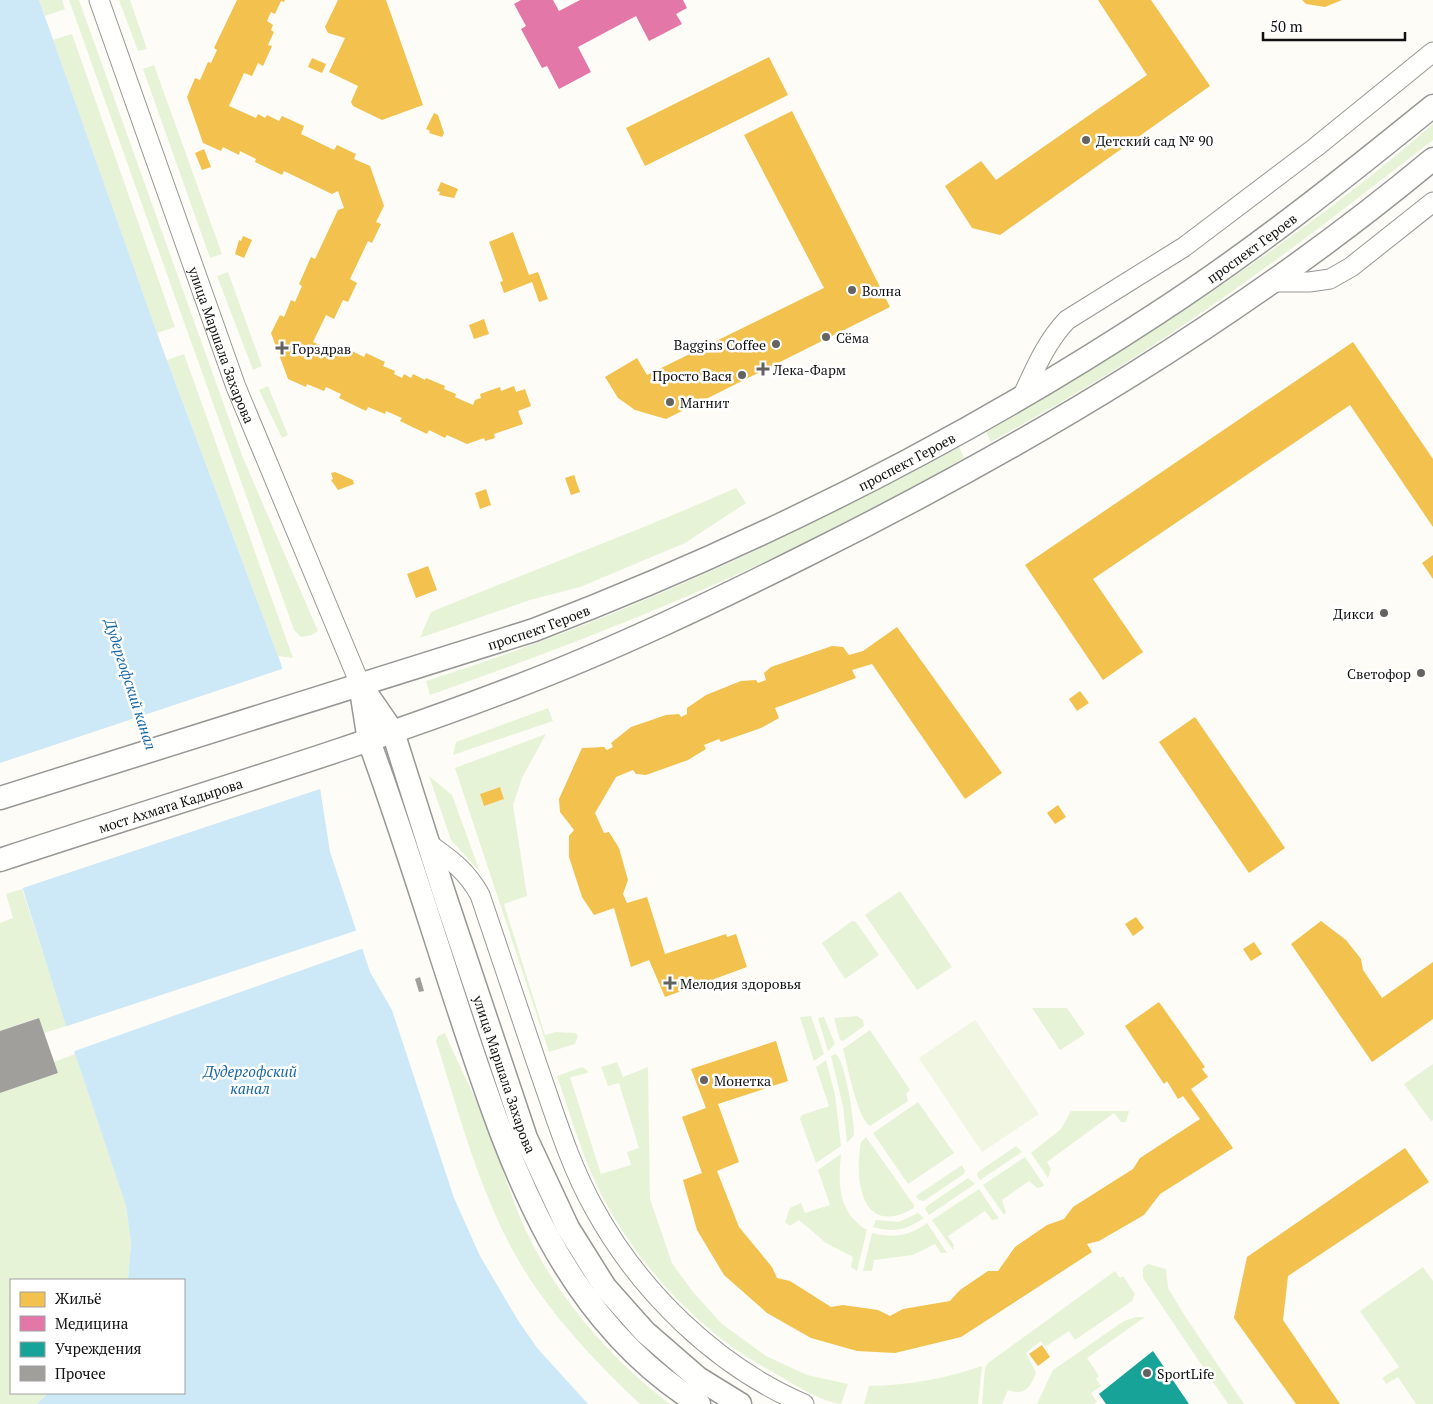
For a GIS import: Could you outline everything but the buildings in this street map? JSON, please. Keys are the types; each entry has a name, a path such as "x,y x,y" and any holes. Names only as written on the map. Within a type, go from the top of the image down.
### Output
{"street":[{"name":"улица Маршала Захарова","path":"99,0 236,387 360,684 393,732 428,844 526,1138 568,1228 605,1286 645,1332 698,1378 740,1404"},
{"path":"1022,397 1053,335 1067,320 1184,247 1316,147 1433,52"},
{"name":"проспект Героев","path":"0,798 534,630 704,561 879,475 1022,397 1158,313 1344,178 1433,106"},
{"path":"370,741 512,689 628,640 908,504 979,466 1118,383 1272,282 1433,159"},
{"path":"1272,282 1309,282 1330,279 1351,267 1433,202"},
{"name":"улица Маршала Захарова","path":"360,684 370,741 481,1076 518,1176 547,1238 587,1300 629,1348 684,1395 699,1404"},
{"name":"мост Ахмата Кадырова","path":"2,859 370,741"},
{"path":"428,844 460,866 471,879 480,895 568,1154 594,1209 620,1249 649,1286 691,1331 741,1370 804,1404"}],"green space":[{"path":"39,0 62,0 65,9 45,16"},
{"path":"69,0 79,0 243,458 318,631 312,635 301,637 294,630"},
{"path":"119,0 130,0 147,49 138,51"},
{"path":"72,34 175,327 157,333 53,40"},
{"path":"154,65 222,254 210,258 143,69"},
{"path":"1433,124 1433,140 1271,264 1126,363 991,442 986,432 1160,326 1217,288 1327,210"},
{"path":"228,272 262,366 253,370 217,276"},
{"path":"184,354 293,658 278,656 167,360"},
{"path":"268,386 288,435 282,438 259,390"},
{"path":"959,447 964,458 901,494 770,560 703,590 567,645 430,695 426,681 563,633 698,577 830,515"},
{"path":"736,488 746,503 685,543 580,587 530,600 420,638 431,612"},
{"path":"548,708 553,721 453,755 456,742"},
{"path":"546,734 522,778 513,805 527,896 504,904 545,1035 556,1032 575,1033 578,1036 575,1044 549,1052 455,768","holes":["500,787 504,799 484,805 480,794"]},
{"path":"429,776 452,795 480,872 451,840"},
{"path":"22,889 67,1026 44,1033 38,1018 0,1031 0,923 13,918 6,894"},
{"path":"900,891 952,967 917,990 865,915"},
{"path":"852,921 856,922 879,955 845,979 822,943"},
{"path":"1032,1008 1067,1008 1085,1034 1060,1050"},
{"path":"811,1016 824,1054 814,1061 800,1017"},
{"path":"857,1016 863,1020 864,1026 843,1041 840,1040 834,1018"},
{"path":"824,1017 835,1044 828,1051 818,1018"},
{"path":"975,1020 1039,1114 982,1152 919,1058"},
{"path":"870,1030 910,1090 906,1094 908,1101 870,1126 861,1114 857,1103 843,1049"},
{"path":"445,1033 480,1109 522,1221 542,1261 590,1329 628,1369 670,1404 640,1404 598,1363 572,1334 536,1288 518,1260 489,1200 466,1137 436,1041 438,1036"},
{"path":"75,1054 126,1206 131,1243 128,1279 10,1279 10,1394 47,1394 37,1404 0,1404 0,1093 58,1073 54,1062"},
{"path":"836,1054 840,1060 846,1080 853,1117 854,1135 847,1143 843,1106 831,1056"},
{"path":"826,1060 835,1095 841,1146 816,1163 800,1119 802,1115 829,1106 816,1067"},
{"path":"617,1062 623,1077 648,1067 650,1199 672,1263 693,1292 722,1324 766,1356 807,1375 848,1384 841,1404 825,1400 750,1359 702,1323 660,1280 624,1232 608,1207 592,1175 557,1076 582,1067 587,1070 588,1073 570,1077 601,1174 631,1165 627,1152 639,1148 619,1083 608,1086 601,1067"},
{"path":"1433,1064 1433,1120 1431,1121 1404,1084"},
{"path":"918,1102 954,1153 908,1184 873,1133"},
{"path":"1071,1111 1129,1111 1126,1122 1121,1122 1114,1113 1047,1162 1051,1169 1048,1178 1031,1153 1061,1129"},
{"path":"866,1137 914,1205 914,1208 896,1216 882,1216 872,1210 865,1200 861,1187 859,1157 861,1142"},
{"path":"1016,1146 1022,1152 980,1180 977,1175 978,1172"},
{"path":"841,1154 840,1187 845,1206 857,1223 867,1230 857,1271 851,1267 853,1257 826,1243 799,1220 790,1226 785,1222 790,1208 801,1203 805,1213 830,1205 818,1170"},
{"path":"1025,1157 1044,1185 1037,1188 1029,1181 1002,1200 1006,1212 1004,1215 983,1185"},
{"path":"962,1165 965,1171 964,1174 924,1201 919,1200 916,1196"},
{"path":"968,1178 975,1184 929,1215 925,1209 927,1206"},
{"path":"979,1189 999,1219 992,1220 985,1211 948,1236 954,1245 953,1250 932,1220"},
{"path":"918,1213 924,1218 905,1228 887,1230 873,1227 876,1220 899,1222"},
{"path":"927,1223 947,1253 941,1253 935,1244 913,1255 874,1260 872,1271 863,1271 872,1233 887,1236 907,1234"},
{"path":"1148,1264 1166,1269 1168,1288 1244,1404 1228,1404 1143,1278 1143,1268"},
{"path":"1423,1267 1433,1281 1433,1404 1416,1404 1398,1377 1386,1384 1382,1378 1399,1367 1360,1311"},
{"path":"1115,1271 1120,1278 1123,1276 1135,1294 1132,1301 1075,1340 1069,1331 1045,1347 1041,1341 1026,1353 1036,1373 1029,1387 1019,1392 1008,1390 1002,1404 982,1404 985,1368 988,1363"},
{"path":"1136,1317 1145,1317 1087,1358 1099,1376 1096,1379 1101,1386 1091,1393 1097,1402 1094,1404 1037,1404 1053,1370 1124,1321"},
{"path":"982,1366 978,1404 864,1404 869,1386 927,1380"}],"water":[{"name":"Дудергофский канал","path":"0,0 39,0 162,347 281,664 320,788 330,852 370,972 392,1010 454,1198 480,1256 519,1322 538,1349 588,1404 37,1404 47,1394 185,1394 185,1279 128,1279 131,1243 126,1206 75,1054 0,817"}],"pier":[{"path":"285,668 323,788 20,889 0,826 0,763"},
{"path":"358,930 364,948 72,1052 64,1027"}],"place":[{"name":"Детский сад № 90","path":"1086,140"},
{"name":"Волна","path":"852,290"},
{"name":"Сёма","path":"826,337"},
{"name":"Baggins Coffee","path":"776,344"},
{"name":"Горздрав","path":"282,348"},
{"name":"Лека-Фарм","path":"763,369"},
{"name":"Просто Вася","path":"742,375"},
{"name":"Магнит","path":"670,402"},
{"name":"Дикси","path":"1384,613"},
{"name":"Светофор","path":"1421,673"},
{"name":"Мелодия здоровья","path":"670,983"},
{"name":"Монетка","path":"704,1080"},
{"name":"SportLife","path":"1147,1373"}]}
